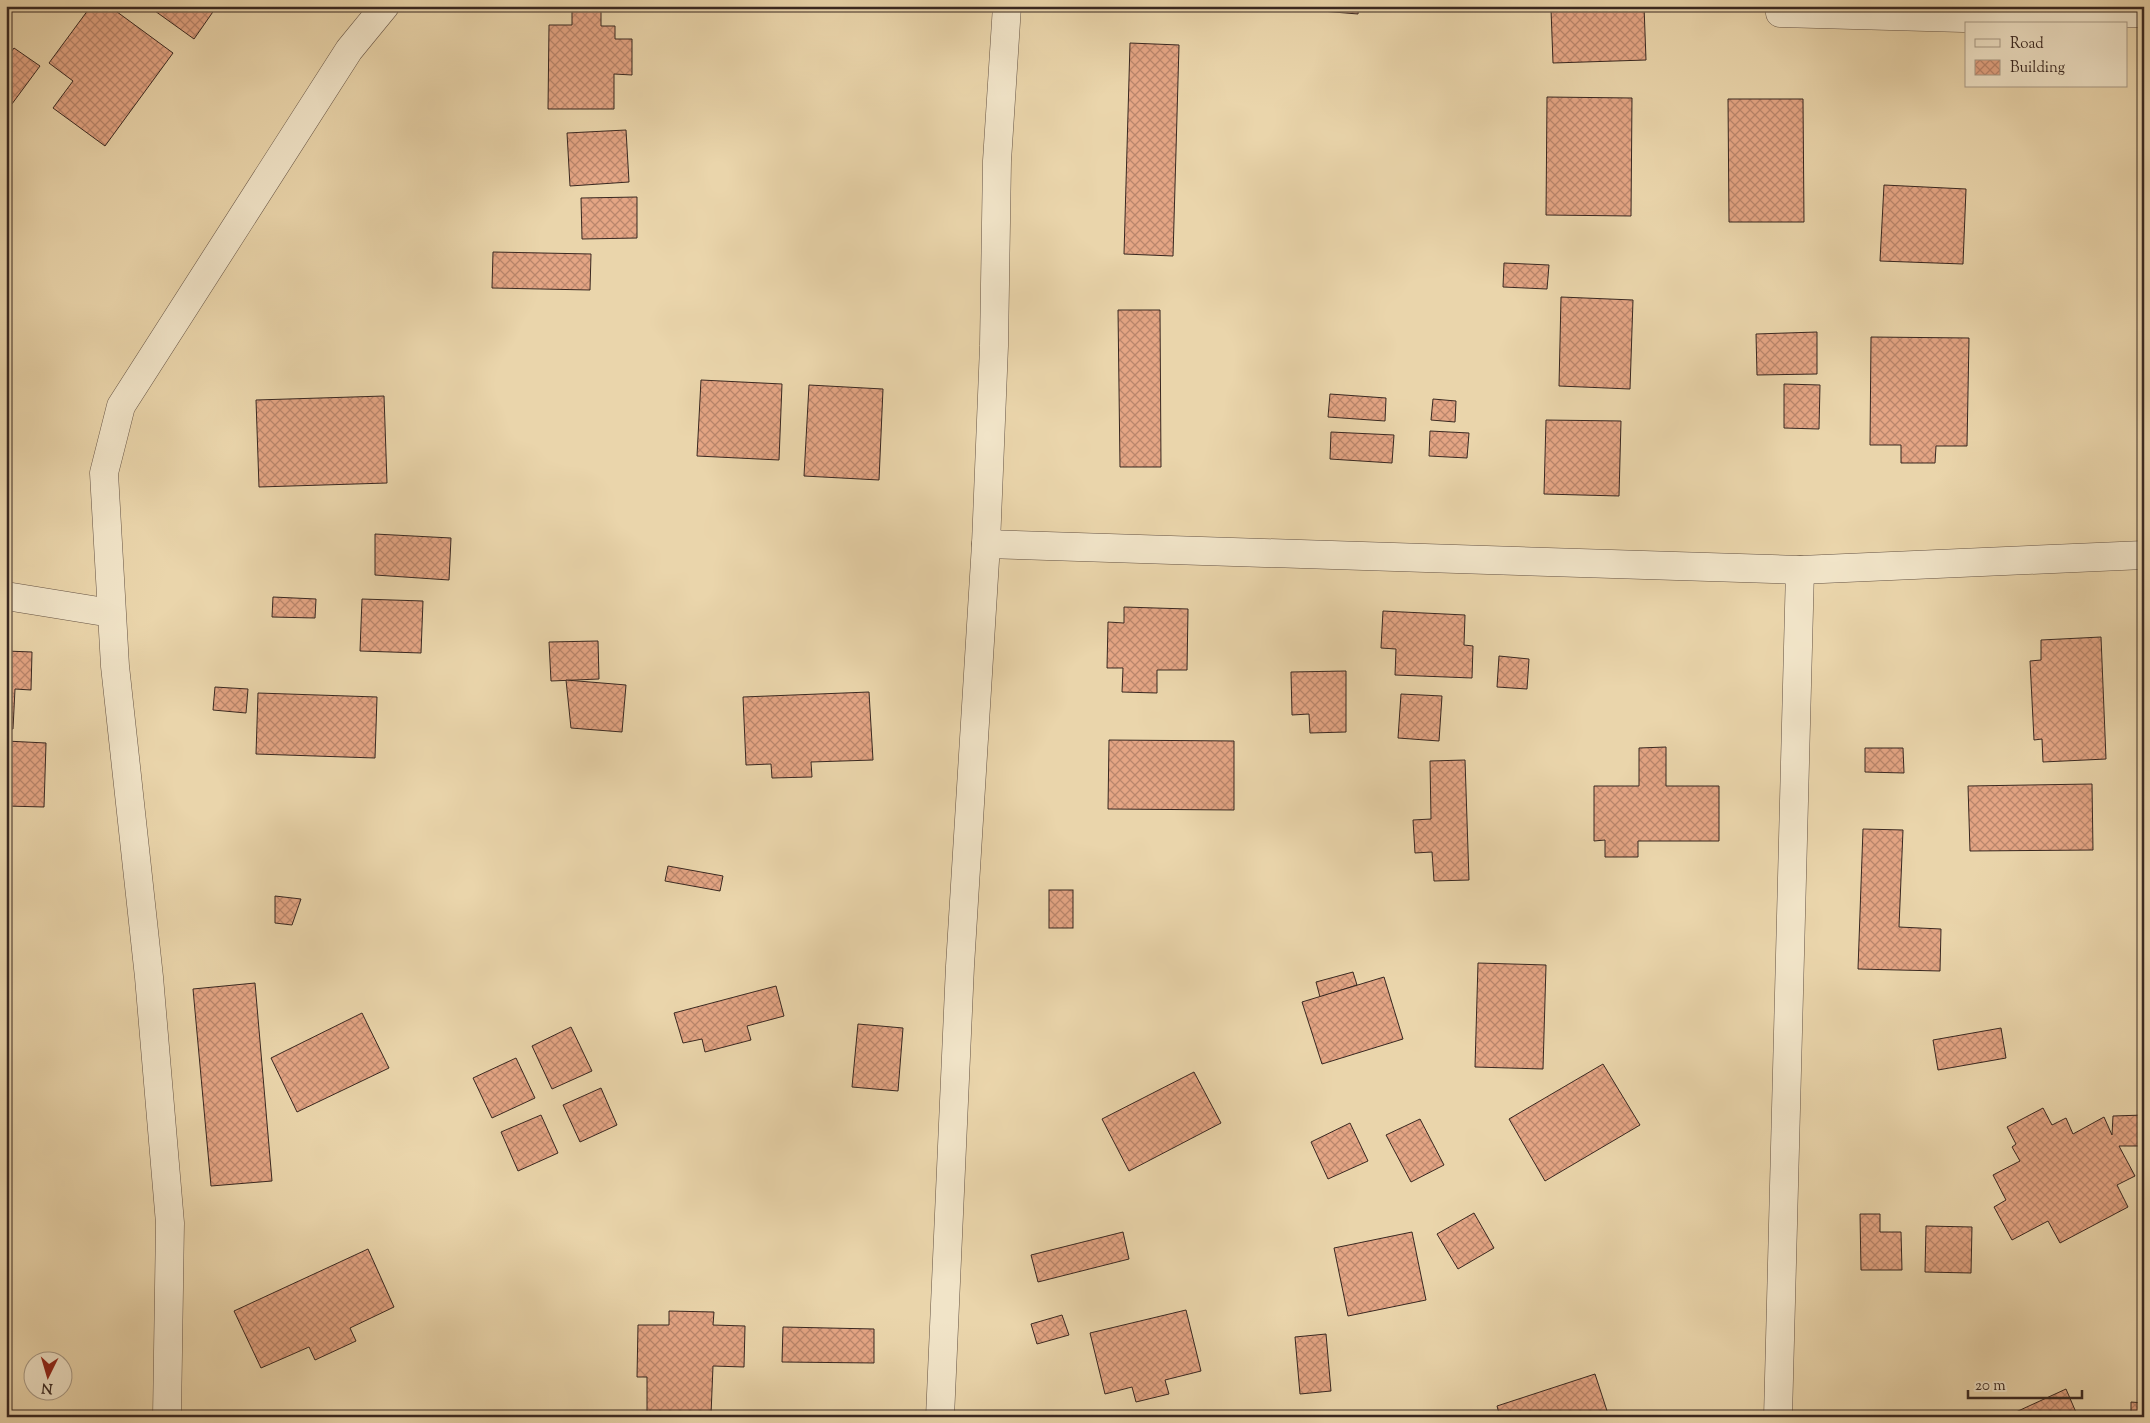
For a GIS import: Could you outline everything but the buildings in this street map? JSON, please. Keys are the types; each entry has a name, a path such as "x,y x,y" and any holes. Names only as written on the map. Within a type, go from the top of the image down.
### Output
{"street":[{"path":"167,1417 170,1223 150,977 115,666 104,473 121,406 349,50 386,6"},
{"path":"940,1417 960,966 986,544 994,346 998,162 1007,6"},
{"path":"1779,6 1780,14 1963,18 2144,13"},
{"path":"986,544 1800,570 2144,555"},
{"path":"1778,1417 1800,570"},
{"path":"6,596 111,613"}]}
